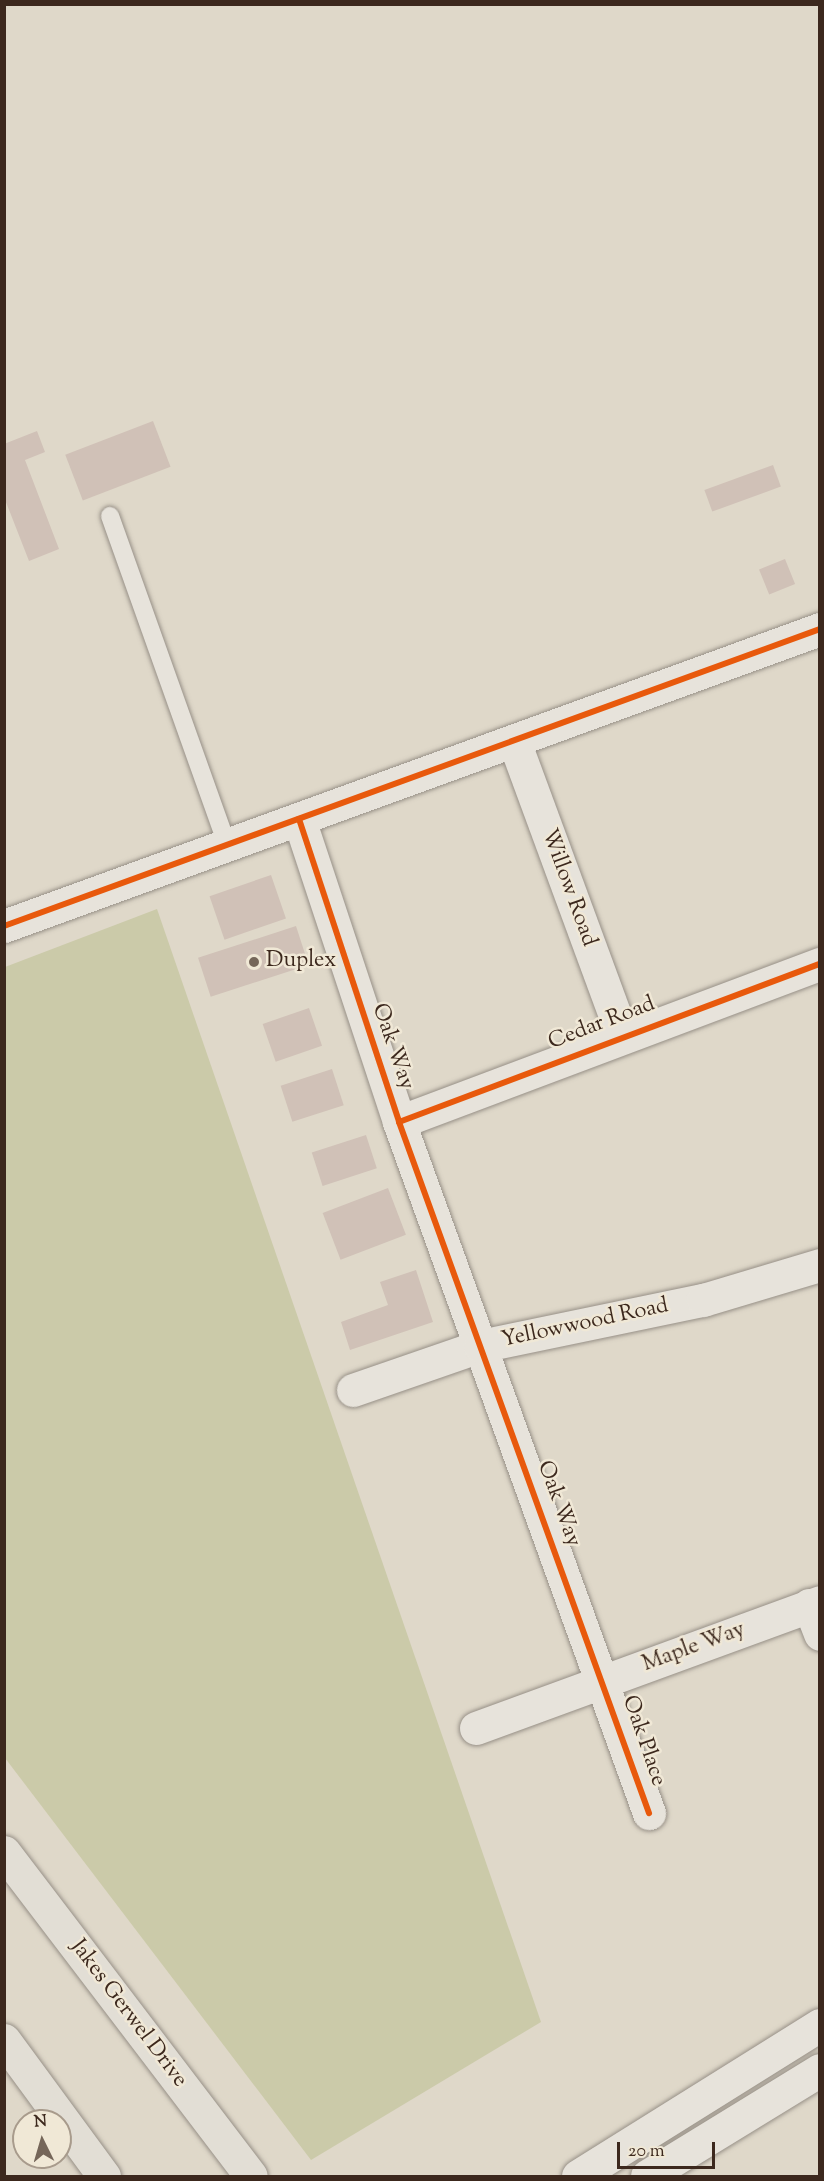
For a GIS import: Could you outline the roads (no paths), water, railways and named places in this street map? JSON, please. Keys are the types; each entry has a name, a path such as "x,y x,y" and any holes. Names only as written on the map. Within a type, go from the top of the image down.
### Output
{"main road":[{"name":"Jakes Gerwel Drive","path":"4,1852 251,2176"},
{"path":"4,2040 104,2176"}],"street":[{"path":"4,926 819,629"},
{"name":"Willow Road","path":"514,741 622,1035"},
{"name":"Oak Way","path":"299,819 399,1122 603,1681"},
{"name":"Cedar Road","path":"399,1122 622,1035 819,964"},
{"name":"Yellowwood Road","path":"353,1390 480,1346 703,1300 819,1265"},
{"name":"Maple Way","path":"477,1728 603,1681 816,1614"},
{"name":"Oak Place","path":"603,1681 649,1813"},
{"path":"578,2176 819,2025"},
{"path":"647,2176 819,2070"}],"lane":[{"path":"110,516 227,845"},
{"path":"746,2071 766,2102"}],"place":[{"name":"Duplex","path":"254,962"}]}
